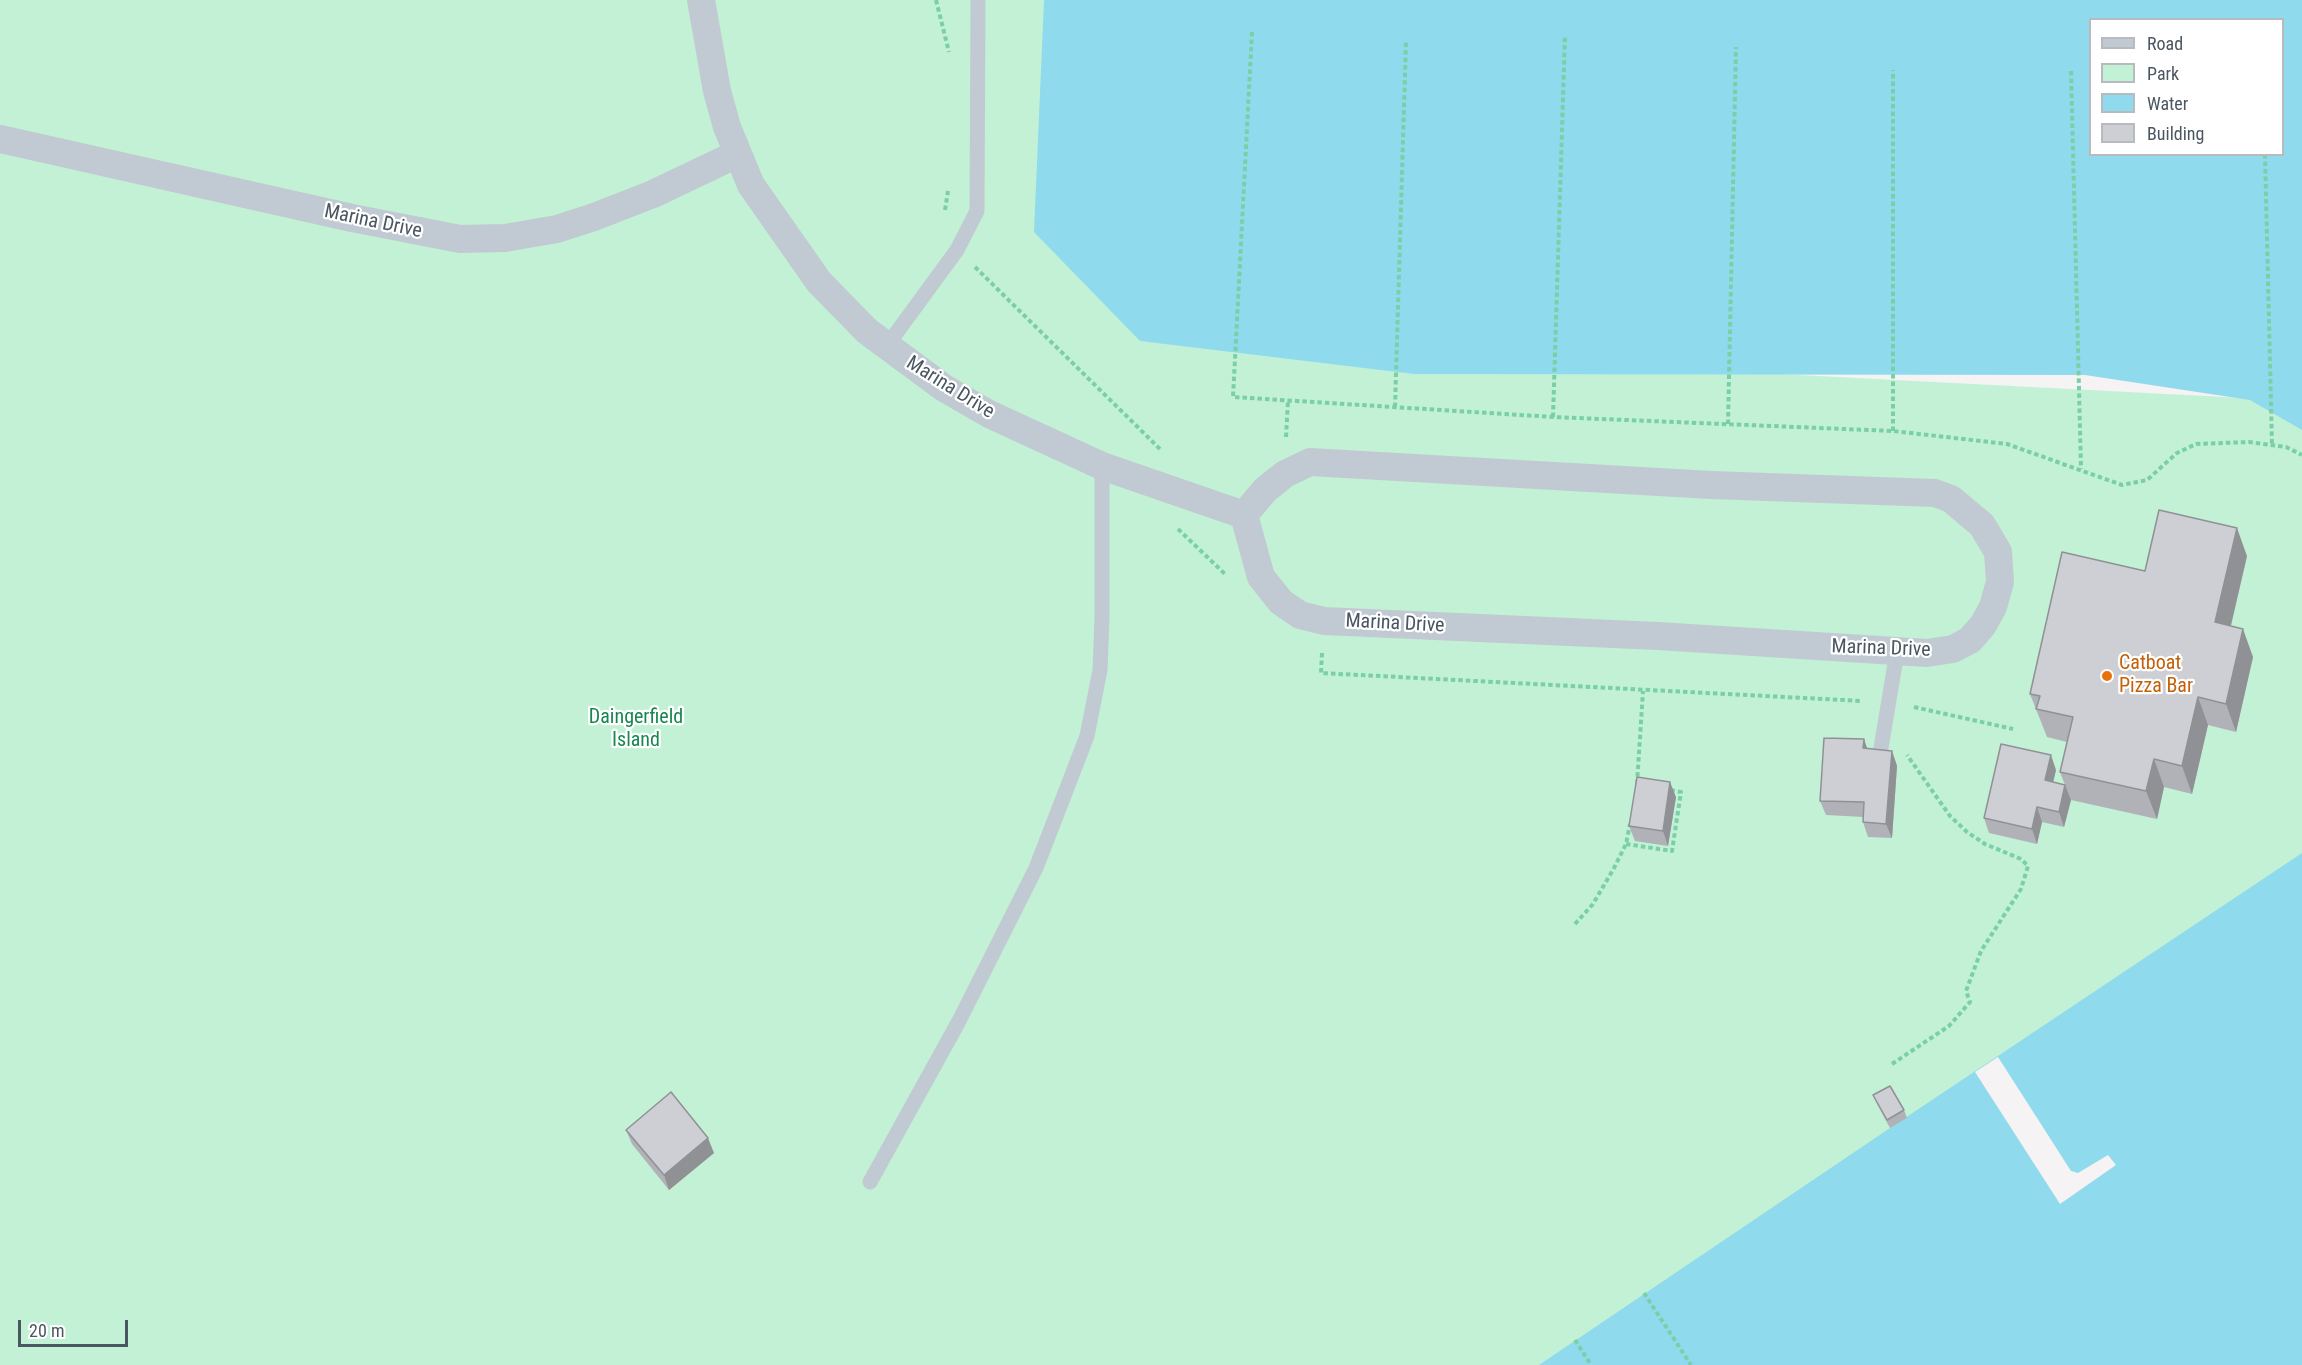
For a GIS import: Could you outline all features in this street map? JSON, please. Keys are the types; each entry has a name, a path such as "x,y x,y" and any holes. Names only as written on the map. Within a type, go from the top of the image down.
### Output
{"street":[{"name":"Marina Drive","path":"701,0 717,91 737,154 751,185 795,252 843,308 886,347 944,388 989,414 1102,466 1244,515"},
{"name":"Marina Drive","path":"0,139 329,213 460,239 505,238 557,229 654,195 737,154"},
{"name":"Marina Drive","path":"1310,462 1711,485 1935,493 1951,499 1967,510 1982,525 1998,552 2000,582 1993,607 1983,625 1970,640 1953,649 1927,653 1658,636 1324,621 1300,615 1281,602 1261,578 1244,515 1265,490 1285,474 1310,462"}],"lane":[{"path":"886,347 957,250 977,211 978,0"},
{"path":"870,1182 959,1021 1036,868 1087,736 1100,670 1102,466"},
{"path":"1879,760 1897,652"}],"path":[{"path":"936,0 950,62"},
{"path":"1252,32 1233,397 1553,417 1893,432 2007,444 2122,485 2146,480 2177,453 2196,444 2249,442 2286,447 2302,455"},
{"path":"1553,417 1565,35"},
{"path":"1395,407 1406,40"},
{"path":"1728,424 1736,47"},
{"path":"1893,70 1893,432"},
{"path":"2071,71 2081,469"},
{"path":"2265,156 2272,446"},
{"path":"944,214 948,186"},
{"path":"966,258 1165,454"},
{"path":"1286,448 1288,401"},
{"path":"1642,691 1636,786 1648,787"},
{"path":"1883,737 1898,744 1950,816 1967,832 1985,844 2021,859 2028,866 2021,889 1978,959 1966,991 1970,1002 1949,1026 1892,1064"},
{"path":"1626,844 1672,851 1682,792 1659,789"},
{"path":"1575,924 1593,904 1626,844 1630,821"},
{"path":"1644,1293 1691,1365"},
{"path":"1575,1340 1591,1365"}],"green space":[{"name":"Daingerfield Island","path":"0,0 1122,0 1140,341 2302,401 2302,918 1655,1365 0,1365"}],"water":[{"path":"1044,0 2302,0 2302,430 2250,400 2085,375 1414,374 1140,341 1034,232"},
{"path":"2302,853 2302,1365 1539,1365 1890,1128"}],"pier":[{"path":"1998,1057 2071,1171 2078,1173 2108,1155 2116,1165 2060,1204 1975,1072"}],"building":[{"path":"2159,510 2237,528 2215,622 2243,629 2226,704 2198,697 2182,766 2154,759 2146,791 2060,772 2073,717 2036,709 2040,696 2030,694 2062,552 2145,571"},
{"path":"1824,738 1864,739 1863,748 1892,751 1886,824 1863,822 1864,802 1820,801"},
{"path":"2001,744 2051,755 2045,780 2065,785 2059,812 2037,807 2032,829 1984,818"},
{"path":"1637,777 1670,782 1663,831 1629,826"},
{"path":"1890,1086 1904,1110 1887,1120 1873,1095"},
{"path":"671,1092 708,1138 664,1175 626,1130"}],"place":[{"name":"Catboat Pizza Bar","path":"2107,676"}]}
